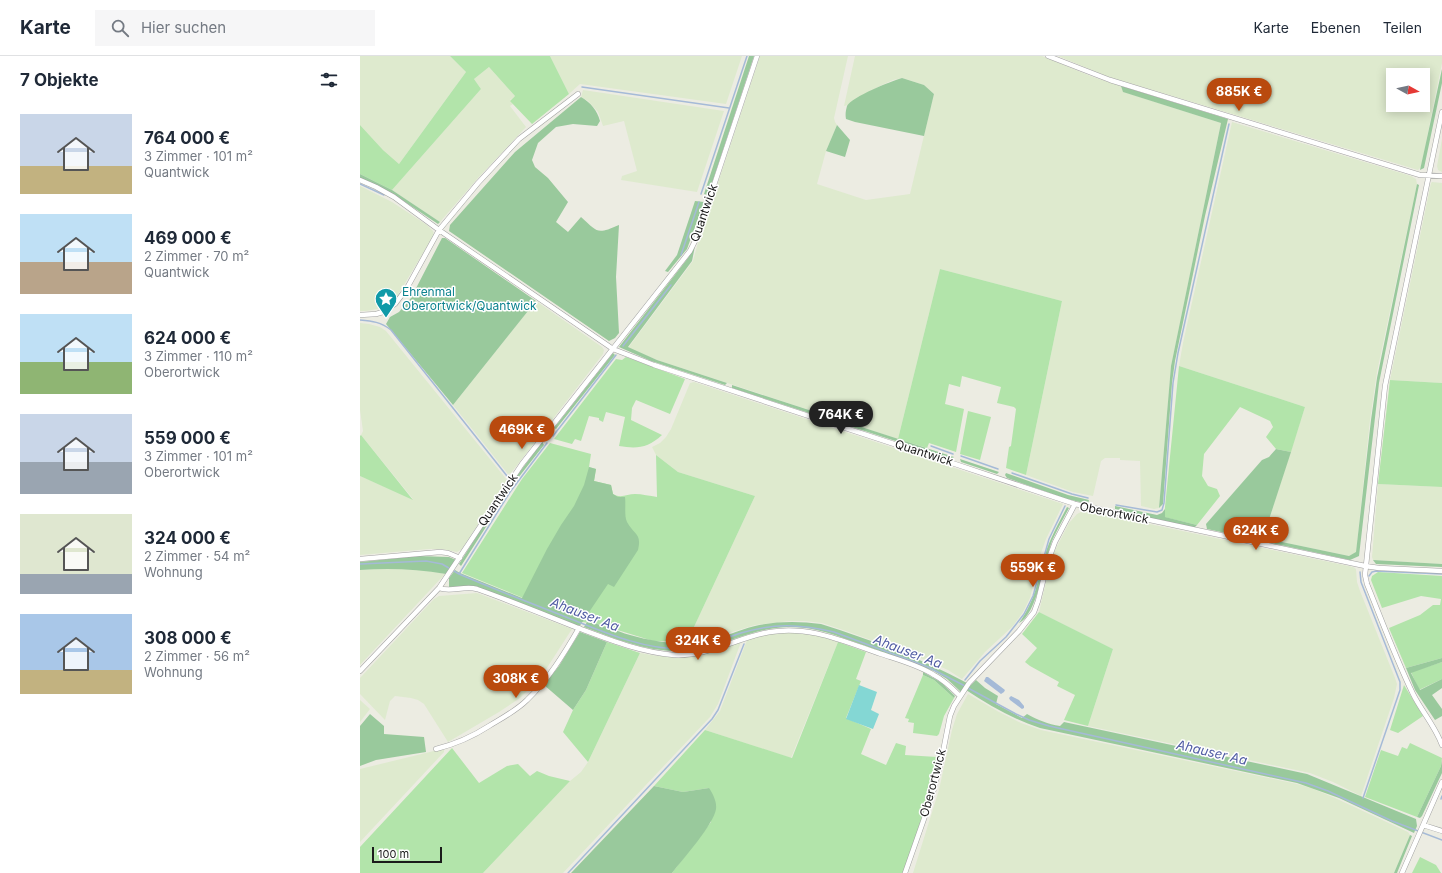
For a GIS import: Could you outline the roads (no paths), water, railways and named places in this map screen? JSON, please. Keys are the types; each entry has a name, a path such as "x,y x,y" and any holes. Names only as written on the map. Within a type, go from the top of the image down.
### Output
{"street":[{"name":"Quantwick","path":"360,671 439,588 513,476 690,251 696,239 757,56"},
{"path":"1048,56 1110,80 1334,149 1420,175 1442,176"},
{"path":"360,315 383,312 401,297 439,230 478,183 519,139 578,94"},
{"path":"1442,112 1385,386 1365,575 1367,584 1405,677 1414,695 1438,733 1442,745"},
{"name":"Quantwick","path":"360,180 394,197 439,230 613,349 654,365 1075,504"},
{"name":"Oberortwick","path":"905,873 935,785 950,716 960,696 969,683 1019,631 1034,612 1054,542 1075,504 1366,566 1442,571"},
{"path":"360,559 440,552 448,553 460,558"},
{"path":"439,588 444,590 475,588 634,648 676,655 710,650 771,631 787,630 814,632 925,670 944,681 960,696"},
{"path":"436,749 462,741 510,714 527,701 542,684 579,628"},
{"path":"1402,873 1442,782"},
{"path":"1422,826 1442,831"}],"waterway":[{"path":"701,194 747,56"},
{"path":"582,87 729,108"},
{"path":"1116,505 1157,512 1162,510 1164,503 1173,383 1178,353 1229,124"},
{"path":"360,184 384,195"},
{"path":"681,255 699,202"},
{"path":"623,346 671,285"},
{"path":"360,320 376,322 391,330 507,476"},
{"path":"553,436 616,355"},
{"path":"459,574 510,492 547,443"},
{"path":"931,446 953,454"},
{"path":"961,456 998,469"},
{"path":"1012,473 1088,498"},
{"path":"965,680 980,661 1006,637 1024,614 1033,596 1049,539 1065,506"},
{"name":"Ahauser Aa","path":"360,564 426,561 442,564 472,580 609,634 652,646 690,649 741,633 776,626 798,626 821,629 834,632 928,667 965,686"},
{"path":"1369,576 1372,572 1376,571 1442,574"},
{"path":"1360,572 1361,582 1400,682 1400,690 1363,798"},
{"path":"568,873 712,719 718,710 744,644"},
{"name":"Ahauser Aa","path":"968,688 1016,714 1049,726 1306,783 1328,791 1392,821 1442,840"}],"place":[{"name":"Ehrenmal Oberortwick/Quantwick","path":"386,318"}]}
